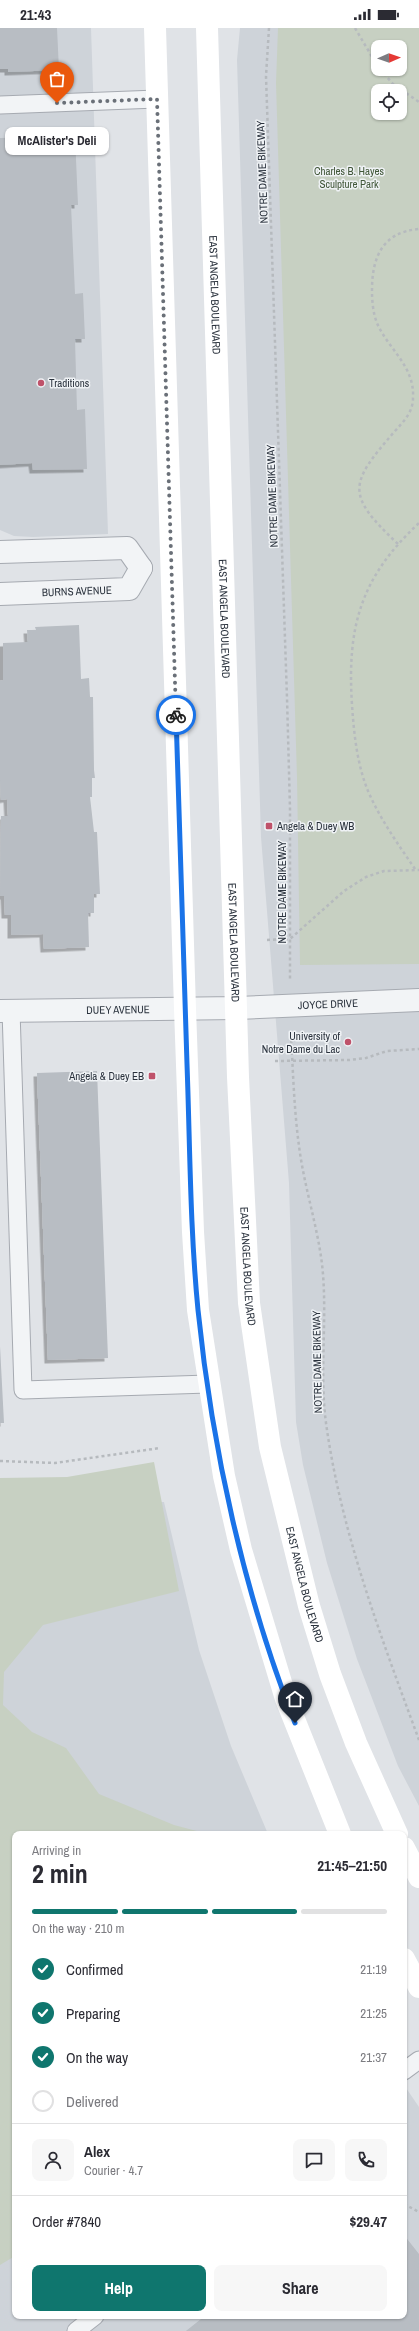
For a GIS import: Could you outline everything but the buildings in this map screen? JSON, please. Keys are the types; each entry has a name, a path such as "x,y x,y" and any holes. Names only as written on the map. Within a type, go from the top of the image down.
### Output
{"main road":[{"path":"155,28 185,1009 193,1232 198,1310 208,1384 224,1476 241,1550 264,1631 286,1699 339,1831"},
{"name":"EAST ANGELA BOULEVARD","path":"207,28 237,1008 238,1085 249,1303 270,1447 291,1538 330,1674 356,1743 396,1831"},
{"path":"407,1854 419,1877"},
{"path":"407,1965 419,1987"}],"street":[{"path":"0,552 127,548 141,568 172,568"},
{"name":"BURNS AVENUE","path":"0,594 129,589 141,568"},
{"name":"JOYCE DRIVE","path":"237,1008 419,1000"},
{"name":"DUEY AVENUE","path":"6,1010 237,1008"}],"lane":[{"path":"0,105 157,99"},
{"path":"6,1010 23,1390 208,1384"},
{"path":"407,2069 419,2060"},
{"path":"76,2331 91,2319"}],"path":[{"name":"NOTRE DAME BIKEWAY","path":"269,28 266,76 290,809 289,964"},
{"path":"355,28 371,55"},
{"path":"386,76 393,84 419,102"},
{"path":"398,544 374,522 365,510 360,498 359,485 362,473 368,463 409,416 414,399 412,381 403,361 376,322 372,304 372,282 375,259 383,245 396,235 419,229"},
{"path":"415,869 382,820 368,791 357,755 351,680 354,628 362,602 376,573 398,544 419,523"},
{"path":"267,940 290,939 344,891 366,877 384,870 419,870"},
{"name":"NOTRE DAME BIKEWAY","path":"292,1045 299,1147 324,1284 323,1398 326,1424 349,1534 391,1666 419,1740"},
{"path":"275,1061 349,1060 366,1058 387,1051 419,1049"},
{"path":"0,1461 55,1463 160,1448"},
{"path":"407,2206 419,2212"}],"shaded area":[{"path":"0,28 91,28 108,534 33,537 14,536 0,530"},
{"name":"University of Notre Dame du Lac","path":"240,28 419,28 419,1806 398,1766 357,1659 327,1563 303,1465 296,1422 289,1183 261,837 237,60"},
{"path":"164,1502 199,1650 231,1746 267,1831 12,1831 12,2319 407,2319 407,2089 419,2107 419,2331 0,2331 0,1511 61,1503"}],"green space":[{"name":"Charles B. Hayes Sculpture Park","path":"278,28 419,28 419,964 300,965 297,778 276,83"},
{"path":"154,1462 179,1591 43,1625 4,1672 3,1705 32,1732 66,1748 99,1794 174,1825 197,1831 12,1831 12,2258 0,2265 0,1478 67,1477"}],"way so far":[{"path":"57,103 157,99 176,715"}],"place":[{"name":"McAlister's Deli","path":"57,103"},
{"name":"Traditions","path":"41,383"},
{"name":"Angela & Duey WB","path":"269,826"},
{"name":"University of Notre Dame du Lac","path":"348,1042"},
{"name":"Angela & Duey EB","path":"152,1076"}],"route":[{"path":"176,715 192,1217 198,1310 208,1384 224,1476 241,1550 264,1631 295,1723"}]}
